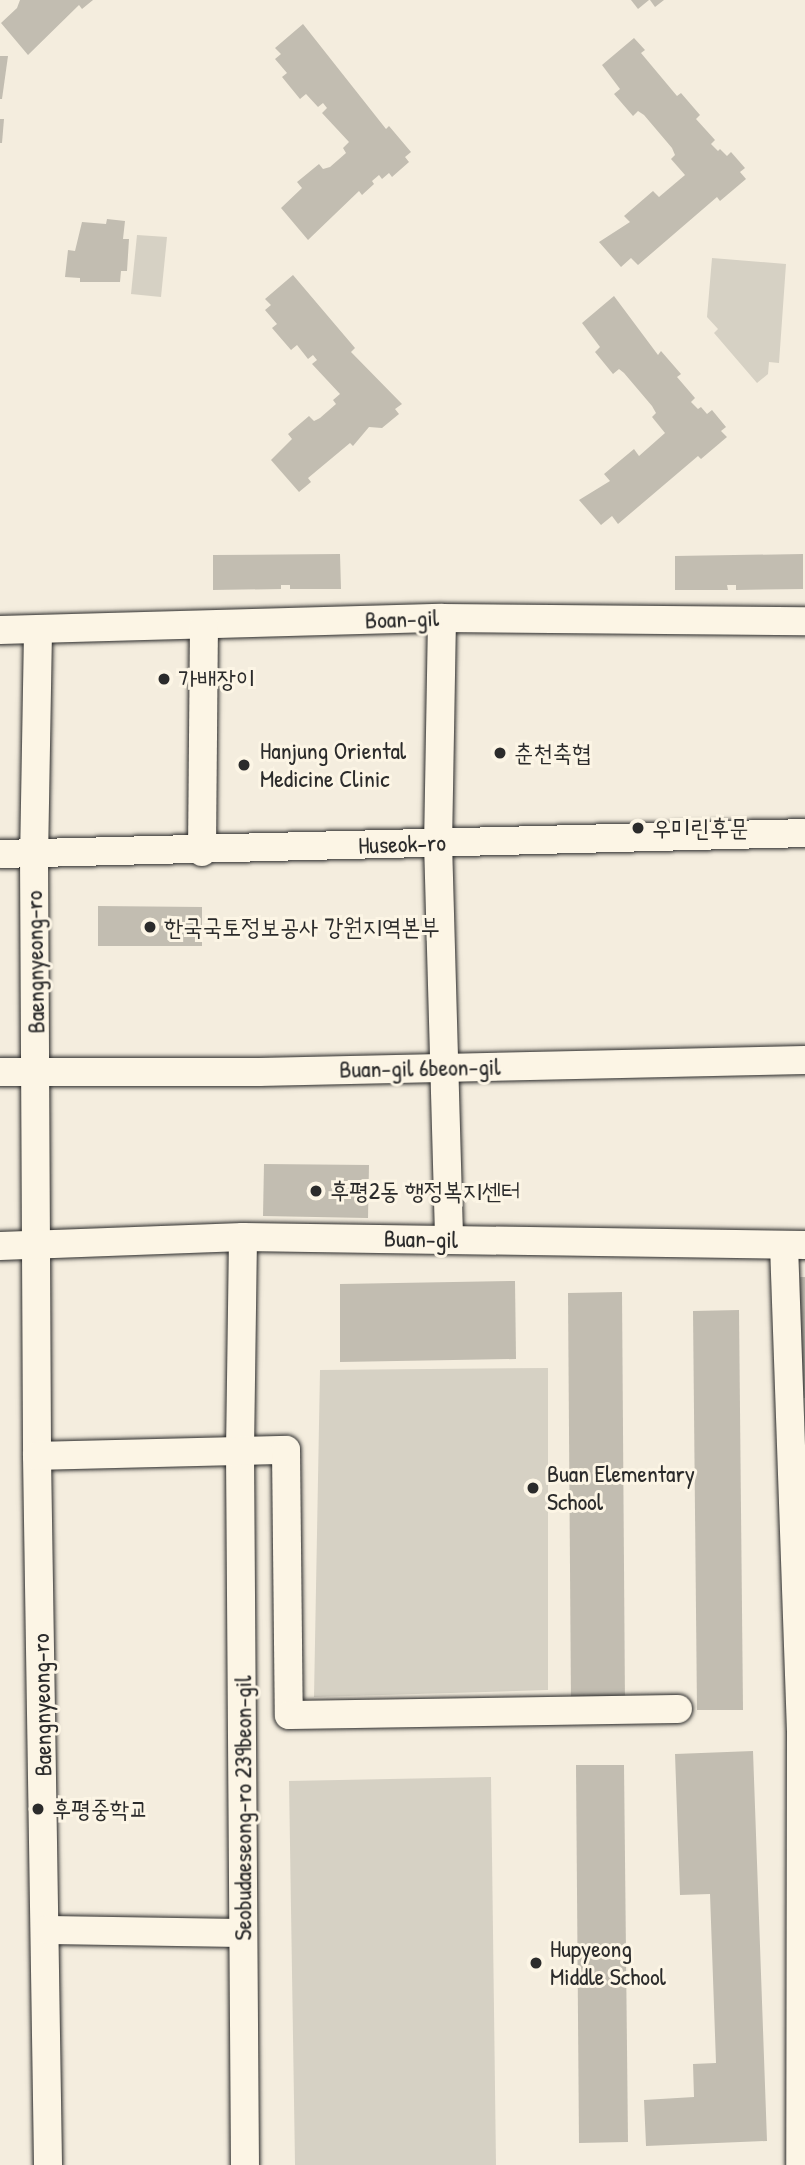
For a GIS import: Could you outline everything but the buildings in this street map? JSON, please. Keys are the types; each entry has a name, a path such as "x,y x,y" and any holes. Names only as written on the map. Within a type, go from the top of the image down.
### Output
{"street":[{"name":"Boan-gil","path":"0,630 442,618 805,621"},
{"path":"442,618 438,842 449,1240"},
{"path":"202,852 204,625"},
{"name":"Baengnyeong-ro","path":"38,631 34,854 37,1456 47,1930 48,2165"},
{"name":"Huseok-ro","path":"0,854 202,852 438,842 805,833"},
{"name":"Buan-gil 6beon-gil","path":"36,1071 446,1068 805,1060"},
{"path":"0,1072 36,1071"},
{"name":"Buan-gil","path":"36,1246 243,1237 794,1245"},
{"name":"Seobudaeseong-ro 239beon-gil","path":"243,1237 240,1451 245,2165"},
{"path":"794,1245 801,1731 800,2165"},
{"path":"0,1247 36,1246"},
{"path":"37,1456 286,1450 289,1715 678,1709"},
{"path":"47,1930 243,1933"}],"shaded area":[{"path":"137,235 167,237 161,297 131,294"},
{"path":"712,258 786,264 779,363 769,362 768,374 757,383 714,333 718,329 707,317"},
{"path":"548,1368 548,1690 314,1697 320,1370"},
{"path":"491,1777 496,2165 295,2165 289,1781"}],"place":[{"name":"가배장이","path":"164,679"},
{"name":"춘천축협","path":"500,753"},
{"name":"Hanjung Oriental Medicine Clinic","path":"244,765"},
{"name":"우미린후문","path":"638,828"},
{"name":"한국국토정보공사 강원지역본부","path":"150,927"},
{"name":"후평2동 행정복지센터","path":"316,1191"},
{"name":"Buan Elementary School","path":"533,1488"},
{"name":"후평중학교","path":"38,1809"},
{"name":"Hupyeong Middle School","path":"536,1963"}]}
